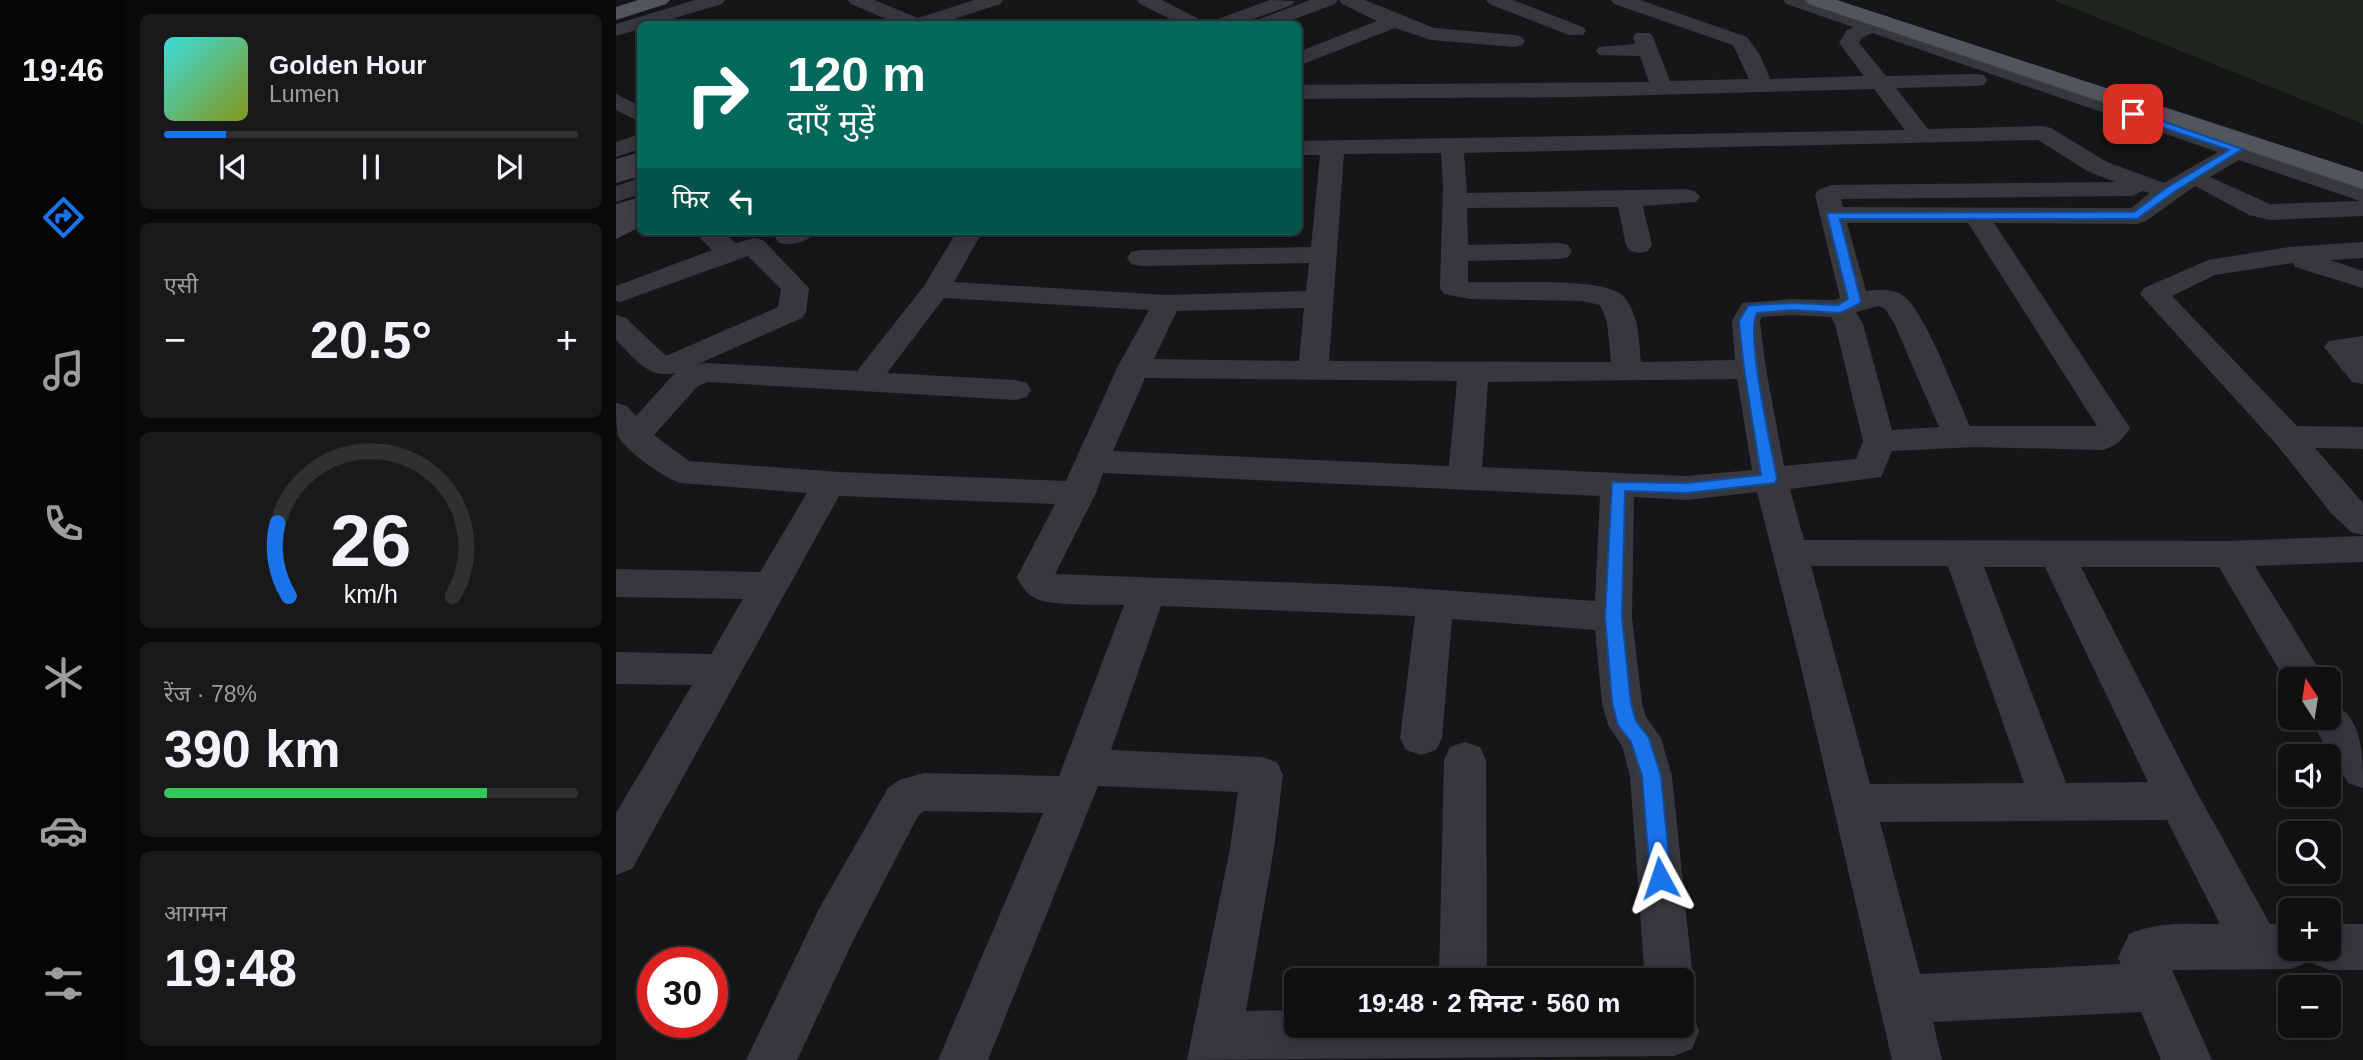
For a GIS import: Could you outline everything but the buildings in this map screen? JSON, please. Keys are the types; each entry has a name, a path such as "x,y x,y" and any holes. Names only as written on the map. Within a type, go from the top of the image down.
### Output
{"main road":[{"path":"616,14 659,0"},
{"path":"1816,0 1877,24 2243,146 2363,181"},
{"path":"1868,0 2363,166"}],"street":[{"path":"646,21 715,0"},
{"path":"858,0 907,21"},
{"path":"929,21 993,0"},
{"path":"1147,0 1188,21"},
{"path":"1231,21 1289,0"},
{"path":"1272,21 1328,0"},
{"path":"1349,0 1394,21 1431,34 1515,41"},
{"path":"1496,0 1576,31"},
{"path":"1621,0 1740,41 1750,55 1762,86"},
{"path":"1793,0 1877,24"},
{"path":"1302,58 1394,21"},
{"path":"616,30 637,24"},
{"path":"1877,24 1854,34 1849,43 1920,134"},
{"path":"1606,51 1645,44 1662,88"},
{"path":"1302,92 1553,90 1976,80"},
{"path":"1553,90 1563,144"},
{"path":"616,101 637,113"},
{"path":"1302,148 2043,133 2098,167 2162,188"},
{"path":"1452,146 1454,288 1497,293 1595,293 1611,299 1619,312 1627,371"},
{"path":"1833,215 2137,216 2162,188 2243,146 2363,194"},
{"path":"1313,371 1333,148"},
{"path":"2204,183 2258,210 2270,212 2363,208"},
{"path":"616,195 637,187"},
{"path":"1093,461 1687,488 1869,469 1879,441 1849,324 1833,215 1827,195 1832,192 2014,188 2162,188"},
{"path":"2014,188 2030,216"},
{"path":"1454,201 1687,197"},
{"path":"1629,199 1639,245"},
{"path":"1302,201 1329,201"},
{"path":"1879,441 1959,437 2104,439 2114,428 1976,216"},
{"path":"790,235 774,252 808,297"},
{"path":"865,381 936,289 968,235"},
{"path":"616,324 657,364 668,366 792,312 795,288 754,246 725,240 617,293"},
{"path":"2363,250 2288,255 2208,268 2154,294 2288,437 2343,504 2363,523"},
{"path":"1454,253 1559,251"},
{"path":"1140,258 1322,255"},
{"path":"2288,255 2363,280"},
{"path":"936,289 1167,303 1320,299"},
{"path":"1917,1060 1770,479 1751,369 1746,321 1752,309 1847,305 1882,297 1896,303 1908,323 1959,437"},
{"path":"1167,303 1132,368 1079,493 1035,577 1046,588 1435,604 1613,617"},
{"path":"2363,345 2339,347 2363,376"},
{"path":"1132,368 1473,373 1751,369"},
{"path":"1016,390 705,372 687,379 630,440 681,472 829,484 1079,493"},
{"path":"1465,479 1473,373"},
{"path":"2288,437 2363,438"},
{"path":"619,846 829,484"},
{"path":"1617,485 1613,617 1622,703 1628,725 1640,738 1651,776 1668,968"},
{"path":"1790,553 2229,554 2363,549"},
{"path":"1961,553 2052,802"},
{"path":"2056,553 2179,801 2274,947"},
{"path":"2229,554 2298,667"},
{"path":"616,583 769,586"},
{"path":"963,1060 1077,781 1147,593"},
{"path":"1421,738 1435,604"},
{"path":"616,668 722,670"},
{"path":"2337,730 2363,770"},
{"path":"1462,968 1465,760"},
{"path":"771,1060 838,923 903,802 914,793 1077,781 1262,775 1252,848 1214,1048 1352,1038"},
{"path":"1854,803 2179,801"},
{"path":"2187,1060 2153,988 2142,958 2146,950 2162,947 2274,947"},
{"path":"2341,947 2363,947"},
{"path":"1902,999 2153,988"},
{"path":"1651,1038 1675,1039"}],"shaded area":[{"path":"2053,0 2363,0 2363,124"}],"route":[{"path":"1660,878 1651,776 1640,738 1628,725 1622,703 1613,617 1617,485 1687,488 1770,479 1751,369 1746,321 1752,309 1840,309 1855,301 1833,215 2137,216 2170,190 2237,149 2133,114"}]}
